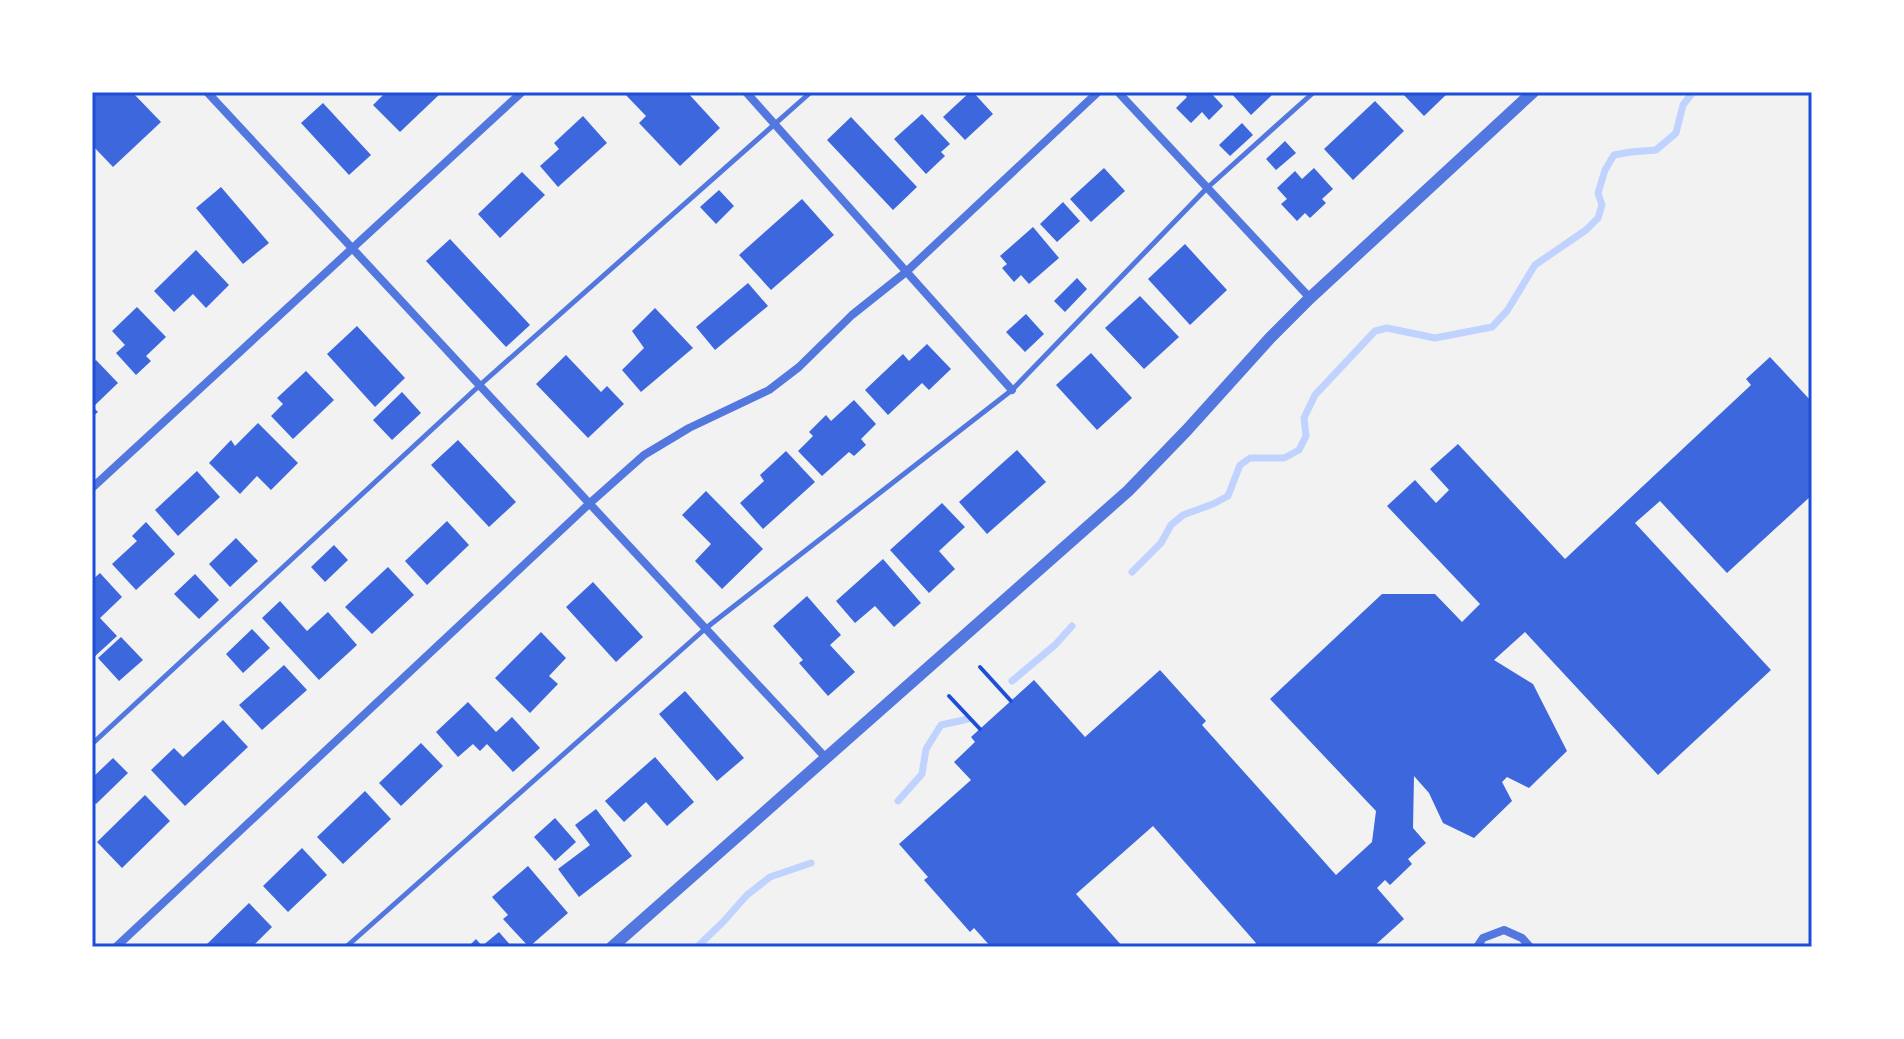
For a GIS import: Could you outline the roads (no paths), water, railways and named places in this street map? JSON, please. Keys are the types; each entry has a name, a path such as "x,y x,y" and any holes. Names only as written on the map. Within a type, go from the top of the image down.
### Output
{"street":[{"path":"207,92 826,758"},
{"path":"92,488 522,92"},
{"path":"746,92 1012,390"},
{"path":"116,947 644,455 689,428 769,390 799,367 852,315 906,272 1098,92"},
{"path":"1118,92 1310,298"},
{"path":"612,947 1128,491 1310,298 1533,92"},
{"path":"1477,947 1483,938 1504,930 1522,938 1530,947"}],"lane":[{"path":"92,744 480,385 811,92"},
{"path":"346,947 706,628 1012,390 1207,188 1314,92"}],"waterway":[{"path":"1132,572 1183,515 1228,496 1240,465 1250,458 1284,458 1299,450 1306,436 1304,418 1315,395 1375,331 1387,328 1435,338 1492,327 1507,311 1535,265 1586,230 1598,218 1602,205 1598,193 1605,170 1614,155 1656,150 1676,133 1683,105 1693,92"},
{"path":"1012,681 1055,645 1072,626"},
{"path":"898,801 922,774 926,749 941,725 968,719"},
{"path":"697,947 747,895 770,877 811,863"}]}
